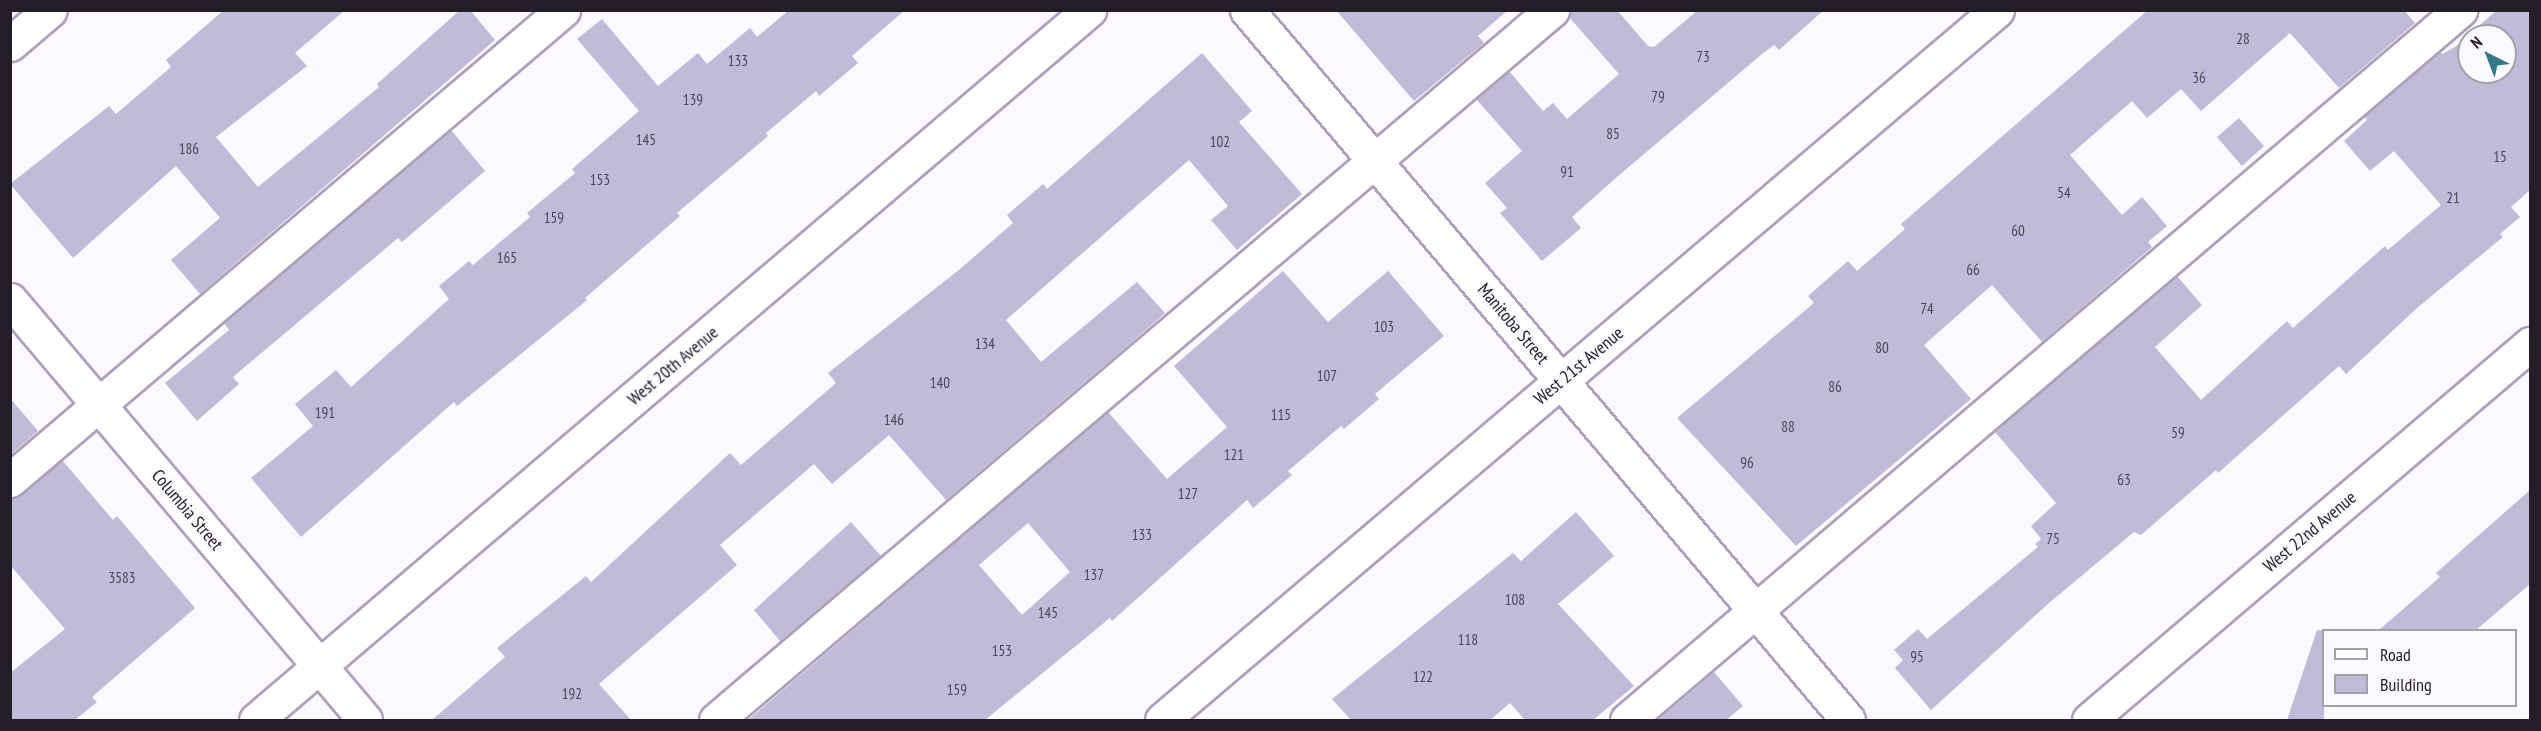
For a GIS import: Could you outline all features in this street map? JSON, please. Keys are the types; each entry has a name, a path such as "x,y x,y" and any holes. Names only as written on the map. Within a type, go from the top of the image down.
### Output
{"street":[{"path":"10,44 50,10"},
{"path":"10,480 563,10"},
{"name":"West 20th Avenue","path":"256,720 1089,10"},
{"name":"Manitoba Street","path":"1247,10 1848,720"},
{"path":"716,720 1552,10"},
{"name":"West 21st Avenue","path":"1162,720 1997,10"},
{"path":"1627,720 2460,10"},
{"name":"Columbia Street","path":"10,300 365,720"},
{"name":"West 22nd Avenue","path":"2089,720 2530,344"}],"building":[{"path":"224,10 345,10 295,53 307,66 216,137 258,187 379,87 377,84 460,10 470,10 495,40 200,294 171,260 220,218 176,166 73,258 10,184 109,106 116,114 171,67 166,60"},
{"path":"789,10 905,10 852,56 858,63 819,96 816,91 766,133 768,136 677,213 680,216 585,298 587,300 457,406 454,402 301,537 251,478 313,426 295,404 336,370 351,387 449,299 439,286 469,261 473,265 530,217 527,213 575,173 572,169 639,111 577,39 602,19 658,86 698,53 707,64 750,28 757,37"},
{"path":"1336,10 1508,10 1478,36 1484,43 1414,101"},
{"path":"1570,10 1617,10 1648,46 1654,47 1698,10 1824,10 1779,50 1774,45 1762,54 1572,217 1581,228 1542,261 1500,213 1507,208 1485,183 1522,151 1476,99 1509,71 1543,111 1553,103 1567,119 1619,74 1569,17"},
{"path":"2148,10 2404,10 2415,23 2339,88 2290,33 2201,111 2181,89 2147,118 2132,101 2070,155 2122,215 2142,197 2167,226 2148,242 2152,247 2042,342 1992,285 1924,345 1971,399 1796,546 1677,418 1814,303 1808,296 1848,261 1857,271 1905,229 1901,224"},
{"path":"2497,10 2530,10 2530,190 2511,207 2520,217 2500,234 2503,237 2417,308 2346,374 2339,366 2218,473 2216,470 2141,535 2134,532 2049,603 1931,710 1895,668 1903,660 1894,650 1918,629 1927,639 2038,547 2035,544 2041,539 2031,526 2056,503 1995,432 2177,276 2202,305 2155,347 2201,400 2287,321 2293,328 2385,246 2388,250 2441,205 2394,151 2370,171 2344,141 2367,120 2364,116 2440,52 2442,54 2457,45 2457,84 2517,84 2517,24 2481,24"},
{"path":"1202,53 1252,111 1239,122 1302,194 1237,250 1211,220 1228,206 1189,160 1006,320 1041,362 1137,282 1165,313 1132,342 946,500 889,435 832,484 814,464 720,545 737,565 599,684 631,720 432,720 505,657 497,648 586,576 591,582 730,453 741,465 836,383 828,373 960,269 1013,223 1007,215 1043,184 1047,189"},
{"path":"2239,118 2264,146 2242,166 2217,137"},
{"path":"451,130 485,171 402,242 398,238 233,377 239,384 197,421 165,383 229,330 224,323"},
{"path":"1283,271 1328,322 1388,271 1444,336 1375,394 1379,399 1344,429 1341,426 1288,471 1292,475 1253,508 1247,500 1112,621 1110,618 985,720 748,720 1108,412 1167,479 1227,427 1174,366","holes":["1028,523 1070,572 1022,615 979,565"]},
{"path":"10,398 38,431 10,455"},
{"path":"62,460 113,520 117,516 195,608 92,697 97,702 75,720 10,720 10,673 65,629 10,565 10,498 22,494"},
{"path":"2530,490 2530,584 2477,629 2380,629 2440,577 2436,573"},
{"path":"1576,512 1614,556 1558,604 1634,686 1593,720 1525,720 1510,703 1490,720 1351,720 1332,699 1513,553 1521,561"},
{"path":"851,522 881,556 780,641 754,610"},
{"path":"2317,630 2322,631 2324,720 2287,720"},
{"path":"1714,672 1743,706 1726,720 1658,720"}]}
